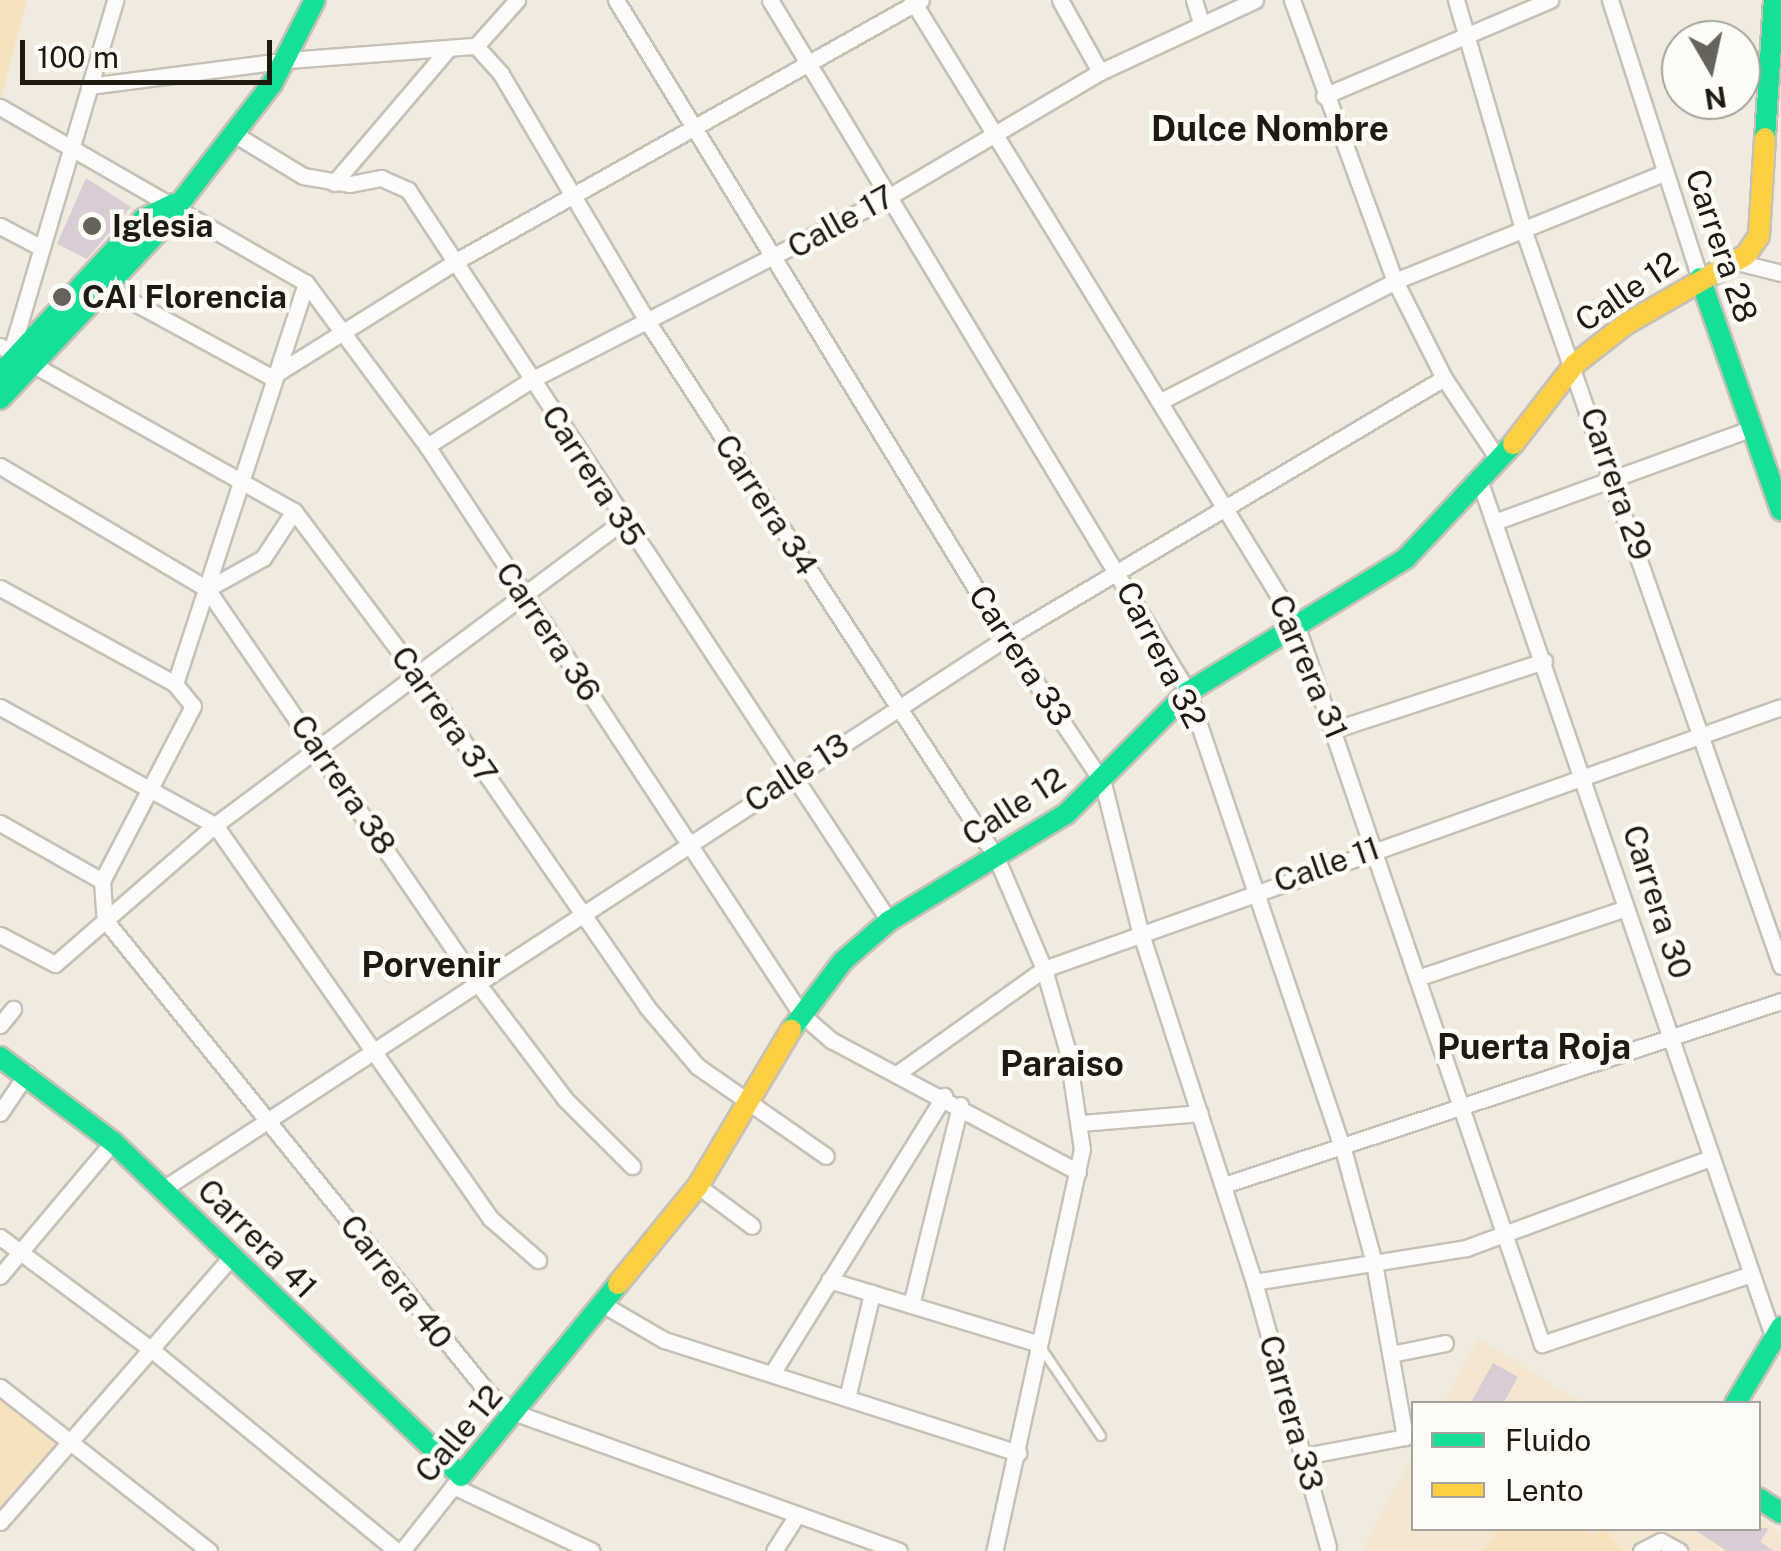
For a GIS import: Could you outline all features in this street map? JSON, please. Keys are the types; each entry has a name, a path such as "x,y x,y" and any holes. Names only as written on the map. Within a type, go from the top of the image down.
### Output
{"street":[{"path":"0,399 16,355 42,248 115,0"},
{"path":"0,374 16,355 99,284 143,219 176,203 288,60 316,0"},
{"path":"89,86 288,60 476,46 517,0"},
{"name":"Carrera 33","path":"616,0 1006,638 1103,782 1140,931 1254,1282 1328,1548"},
{"name":"Carrera 32","path":"770,0 884,199 1116,569 1188,692 1260,888 1374,1263 1405,1438 1304,1456"},
{"path":"1060,0 1100,72"},
{"path":"1194,0 1202,24"},
{"name":"Calle 17","path":"427,446 531,380 776,258 1100,72 1255,0"},
{"path":"1292,0 1395,281 1444,378 1498,459"},
{"name":"Carrera 29","path":"1456,0 1522,226 1575,364 1781,966"},
{"path":"1324,96 1550,0"},
{"name":"Carrera 28","path":"1610,0 1664,173 1781,510"},
{"path":"271,377 458,260 695,130 916,1"},
{"name":"Carrera 31","path":"916,1 1296,624 1336,729 1542,1344 1751,1274"},
{"path":"1777,9 1758,236 1737,262 1781,273"},
{"name":"Carrera 34","path":"476,46 501,74 649,324 996,857 1044,969 1081,1123 1078,1172 994,1551"},
{"path":"334,183 449,48"},
{"name":"Carrera 36","path":"0,106 176,203 306,283 345,330 427,446 522,596 802,1014 831,1040 944,1096 1078,1172"},
{"name":"Carrera 35","path":"232,132 303,176 334,183 396,180 458,260 622,521 889,921"},
{"path":"1161,401 1395,281 1522,226 1664,173"},
{"path":"0,226 42,248"},
{"name":"Calle 12","path":"400,1551 698,1186 802,1014 842,961 889,921 996,857 1103,782 1188,692 1405,559 1481,486 1498,459 1575,364 1700,278 1737,262"},
{"path":"176,684 271,377 306,283"},
{"path":"99,284 271,377"},
{"name":"Carrera 37","path":"16,355 294,511 418,676 696,1066 826,1156"},
{"name":"Calle 13","path":"163,1188 474,980 1006,638 1116,569 1444,378"},
{"path":"1498,520 1752,428"},
{"name":"Carrera 38","path":"0,466 207,588 321,750 474,980 565,1099 632,1166"},
{"name":"Carrera 30","path":"1481,486 1498,520 1751,1274 1778,1333 1737,1401"},
{"path":"207,588 262,558 294,511"},
{"path":"0,935 55,964 215,826 622,521"},
{"path":"0,588 176,684 192,706 152,793 102,880 105,920"},
{"path":"1336,729 1544,661"},
{"path":"0,707 215,826 490,1218 538,1260"},
{"name":"Calle 11","path":"898,1073 1044,969 1260,888 1781,707"},
{"path":"0,823 102,880"},
{"path":"1420,977 1626,908"},
{"name":"Carrera 40","path":"105,920 266,1116 442,1343 516,1413 899,1551"},
{"path":"1224,1184 1342,1150 1781,1001"},
{"path":"0,1026 13,1009"},
{"name":"Carrera 41","path":"0,1057 27,1073 114,1142 458,1481 592,1551"},
{"path":"0,1113 27,1073"},
{"path":"773,1372 944,1096"},
{"path":"911,1305 960,1105"},
{"path":"1081,1123 1200,1113"},
{"path":"0,1276 114,1142"},
{"path":"1254,1282 1466,1248 1711,1158"},
{"path":"698,1186 752,1226"},
{"path":"0,1237 152,1350 400,1551"},
{"path":"0,1522 230,1258"},
{"path":"829,1280 1038,1342"},
{"path":"848,1394 872,1293"},
{"path":"604,1305 664,1340 848,1394 1018,1453"},
{"path":"1391,1354 1445,1344"},
{"path":"0,1387 189,1545 210,1551"},
{"path":"774,1551 796,1515"},
{"path":"1642,1551 1661,1540 1679,1551"}],"lane":[{"path":"1038,1342 1101,1436"}],"shaded area":[{"path":"0,0 27,0 0,102"},
{"path":"1479,1338 1579,1401 1444,1401"},
{"path":"0,1387 69,1442 0,1522"},
{"path":"1411,1459 1411,1531 1761,1531 1761,1519 1781,1533 1781,1551 1362,1551"},
{"path":"1499,1531 1588,1531 1591,1535 1605,1531 1625,1551 1481,1551"}],"building":[{"name":"Iglesia","path":"86,178 131,207 87,259 57,244"},
{"path":"1493,1363 1518,1377 1505,1401 1472,1401"},
{"path":"1769,1528 1760,1542 1774,1551 1727,1551 1697,1531"}],"traffic: fast":[{"path":"0,399 156,234 272,84 315,0"},
{"path":"1765,138 1774,0"},
{"path":"0,374 143,219 174,204"},
{"path":"1700,278 1781,510"},
{"path":"791,1030 843,961 889,921 1066,814 1188,692 1405,559 1513,444"},
{"path":"0,1057 113,1142 461,1476 618,1284"},
{"path":"1737,1401 1781,1327"},
{"path":"1761,1500 1781,1513"}],"traffic: slow":[{"path":"1513,444 1575,364 1626,324 1746,255 1759,236 1765,138"},
{"path":"618,1284 698,1186 791,1030"}],"place":[{"name":"Iglesia","path":"92,226"},
{"name":"CAI Florencia","path":"62,297"}],"district":[{"name":"Dulce Nombre","path":"1270,129"},
{"name":"Porvenir","path":"431,965"},
{"name":"Puerta Roja","path":"1534,1047"},
{"name":"Paraiso","path":"1062,1064"}]}
